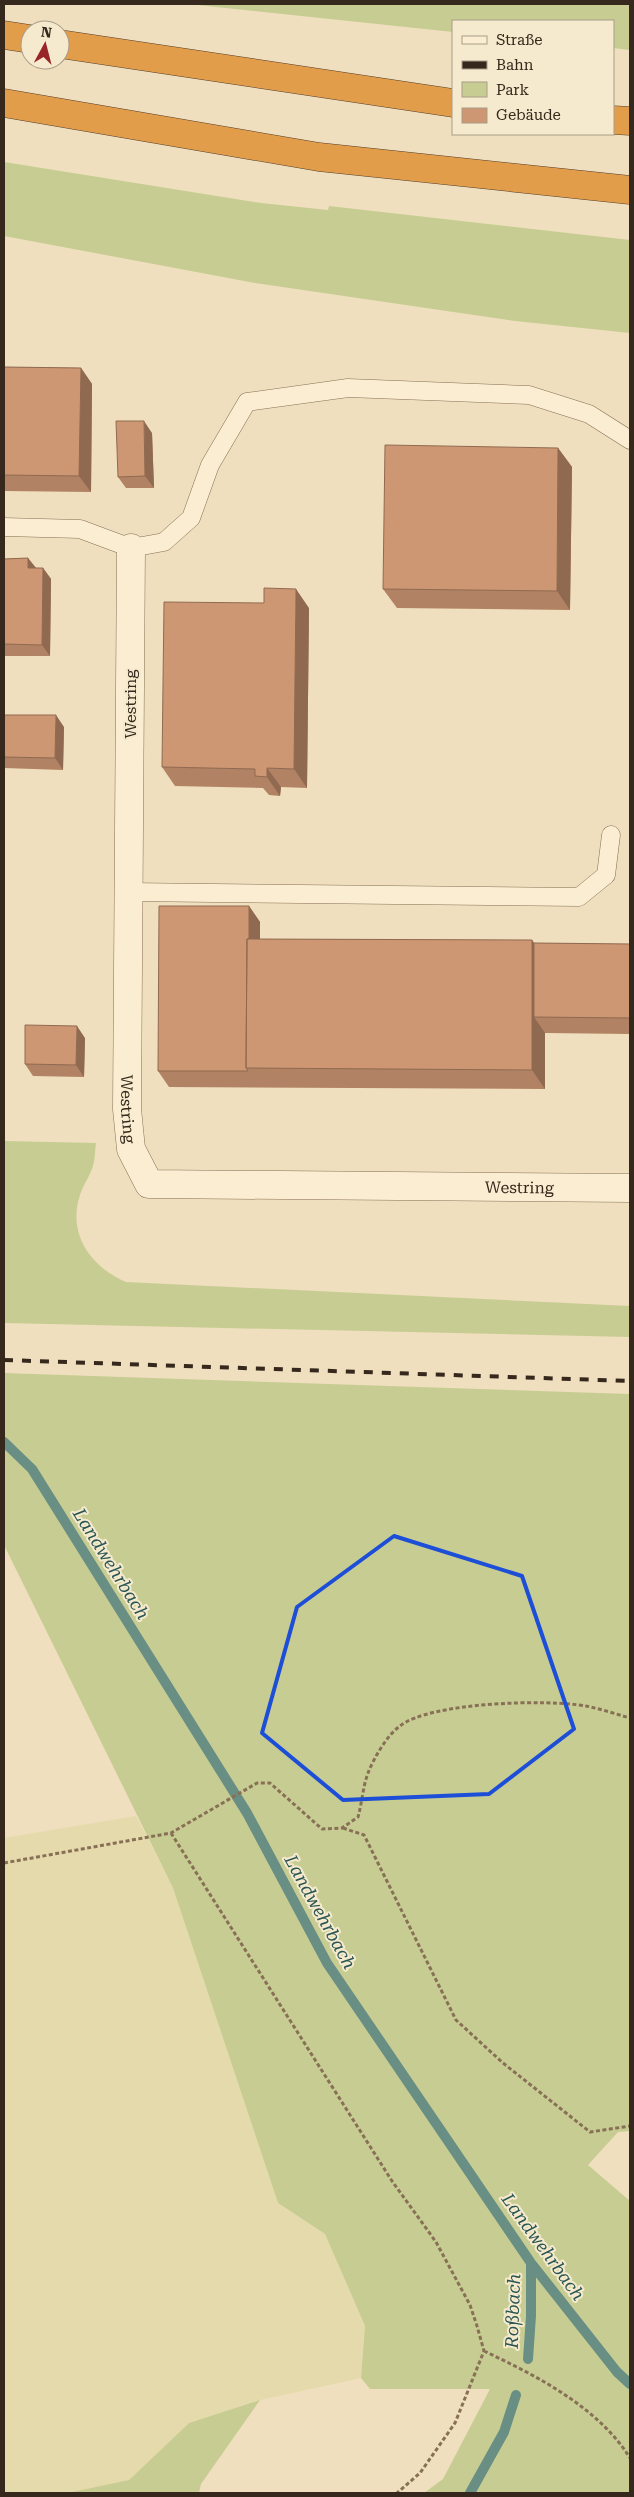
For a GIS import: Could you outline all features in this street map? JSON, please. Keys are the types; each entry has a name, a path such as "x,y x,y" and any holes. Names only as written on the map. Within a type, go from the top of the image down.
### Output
{"highway":[{"path":"4,34 20,37"},
{"path":"70,46 452,103"},
{"path":"4,103 319,157 630,190"},
{"path":"614,120 630,122"}],"street":[{"name":"Westring","path":"131,548 127,1109 131,1148 149,1184 630,1188"}],"lane":[{"path":"4,527 80,529 131,548 164,542 191,518 210,465 247,402 348,388 529,395 589,414 630,440"},
{"path":"128,892 579,897 606,875 611,835"}],"path":[{"path":"342,1828 358,1817 368,1773 386,1742 400,1726 430,1712 467,1706 519,1704 585,1706 630,1718"},
{"path":"4,1863 171,1833 257,1783 270,1783 322,1829 342,1828 364,1836 456,2020 503,2063 590,2132 630,2126"},
{"path":"171,1833 392,2181 436,2242 470,2304 484,2351 455,2423 420,2473 397,2493"},
{"path":"484,2351 509,2363 572,2400 613,2434 630,2458"}],"highlighted area":[{"path":"394,1536 522,1576 574,1729 489,1794 343,1800 262,1733 297,1607"}],"shaded area":[{"path":"136,1816 173,1888 278,2203 325,2234 365,2326 361,2378 260,2400 189,2423 129,2480 67,2493 4,2493 4,1838"}],"green space":[{"path":"188,4 630,4 630,50 614,48 614,20 452,20 452,32"},
{"path":"4,162 261,203 328,210 329,206 630,240 630,333 515,321 255,283 4,236"},
{"path":"4,1141 96,1143 93,1166 80,1195 77,1223 85,1248 93,1258 113,1276 126,1282 630,1306 630,1337 4,1323"},
{"path":"4,1373 630,1394 630,2131 618,2132 588,2165 630,2201 630,2493 424,2493 443,2479 490,2389 370,2389 361,2378 365,2326 325,2234 278,2203 173,1888 4,1545"},
{"path":"260,2400 201,2484 199,2493 67,2493 129,2480 189,2423"}],"building":[{"path":"4,367 81,368 79,476 4,475"},
{"path":"116,421 144,421 145,476 118,477"},
{"path":"385,445 558,448 557,591 383,589"},
{"path":"28,558 28,568 43,568 42,645 4,644 4,559"},
{"path":"264,588 296,589 294,769 267,768 267,777 255,776 255,769 162,767 164,602 264,603"},
{"path":"4,715 56,715 55,758 4,757"},
{"path":"159,906 249,906 246,1068 248,1071 158,1071"},
{"path":"247,939 532,940 532,1070 246,1068"},
{"path":"534,943 630,944 630,1018 534,1017"},
{"path":"25,1025 77,1026 76,1065 25,1064"}],"waterway":[{"name":"Landwehrbach","path":"4,1442 32,1469 247,1813 327,1963 531,2263 617,2372 630,2384"},
{"name":"Roßbach","path":"528,2359 531,2316 531,2263"},
{"name":"Roßbach","path":"470,2493 504,2432 516,2395"}],"railway":[{"path":"4,1360 630,1381"}]}
